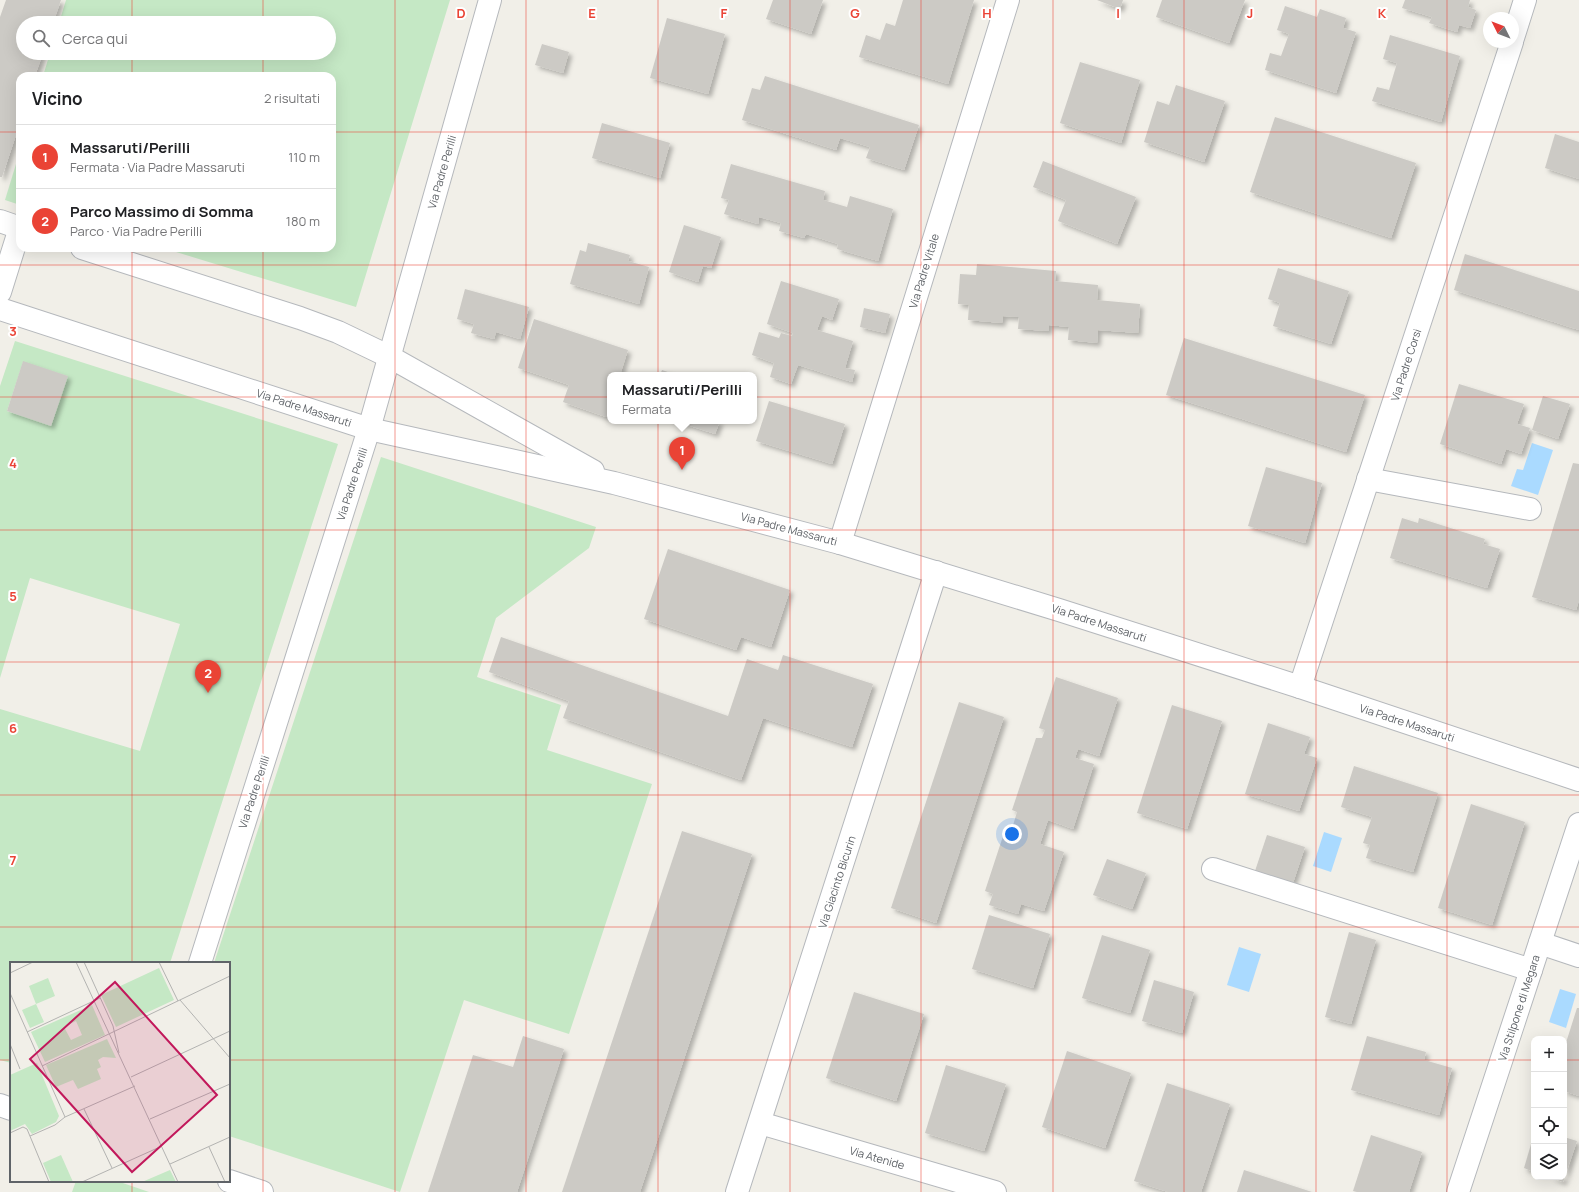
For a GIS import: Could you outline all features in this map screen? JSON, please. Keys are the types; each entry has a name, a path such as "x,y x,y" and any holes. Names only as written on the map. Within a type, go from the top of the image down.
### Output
{"street":[{"name":"Via Padre Perilli","path":"200,962 369,429 490,0"},
{"name":"Via Padre Vitale","path":"840,543 1008,0"},
{"path":"1519,19 1525,0"},
{"name":"Via Padre Corsi","path":"1300,687 1510,48"},
{"path":"0,221 16,227"},
{"path":"0,292 16,241"},
{"name":"Via Padre Massaruti","path":"94,252 300,318 338,332 390,357 614,483"},
{"name":"Via Padre Massaruti","path":"0,309 369,429 614,483 840,543 1060,610 1300,687 1579,780"},
{"path":"1368,479 1530,509"},
{"name":"Via Giacinto Bicurin","path":"737,1192 936,572"},
{"name":"Via Stilpone di Megara","path":"1458,1192 1579,824"},
{"path":"1213,870 1531,970"},
{"path":"1540,943 1579,956"},
{"path":"0,1105 10,1109"},
{"name":"Via Atenide","path":"760,1123 995,1192"},
{"path":"230,1181 262,1192"}],"green space":[{"path":"66,0 450,0 356,307 176,252 336,252 336,72 44,72 48,60 336,60 336,16 61,16"},
{"path":"16,164 16,204 5,200"},
{"path":"15,341 338,444 170,962 10,962 10,1063 0,1060 0,709 140,751 180,624 30,578 0,678 0,386","holes":["23,362 67,376 51,425 7,411"]},
{"path":"381,457 596,527 589,548 496,618 477,677 561,705 547,750 652,784 569,1034 464,1000 400,1192 230,1136 230,962 214,962"},
{"path":"76,1182 120,1182 149,1192 72,1192"}],"water":[{"path":"1532,443 1553,450 1538,495 1511,486 1517,469 1523,470"},
{"path":"1324,832 1342,838 1331,872 1313,866"},
{"path":"1239,947 1261,954 1249,992 1227,985"},
{"path":"1560,989 1576,994 1566,1028 1549,1022"}],"building":[{"path":"6,0 61,0 55,16 16,16 16,60 41,60 36,72 16,72 16,135 2,177 0,177 0,17"},
{"path":"773,0 823,0 811,34 766,19"},
{"path":"903,0 974,0 948,84 859,57 866,35 880,40 886,23 895,26"},
{"path":"1097,0 1123,0 1120,9"},
{"path":"1162,0 1245,0 1229,43 1156,17"},
{"path":"1405,0 1470,0 1468,7 1476,10 1470,28 1459,25 1457,32 1429,23 1432,17 1402,8"},
{"path":"1285,6 1317,17 1320,9 1346,18 1343,28 1356,32 1336,93 1265,70 1270,53 1281,56 1289,34 1277,30"},
{"path":"667,18 725,34 708,94 650,78"},
{"path":"1390,35 1460,56 1441,122 1372,101 1377,87 1389,90 1397,63 1383,59"},
{"path":"542,44 569,52 563,73 535,65"},
{"path":"1080,62 1140,80 1121,143 1060,123"},
{"path":"765,76 919,125 904,170 866,158 870,147 840,138 836,150 742,120 752,88 760,90"},
{"path":"1176,85 1225,101 1204,162 1144,142 1157,101 1169,105"},
{"path":"1275,117 1416,163 1391,238 1250,192"},
{"path":"602,123 670,143 660,178 592,158"},
{"path":"1555,134 1579,142 1579,179 1545,168"},
{"path":"1043,161 1136,197 1117,244 1058,221 1066,200 1033,187"},
{"path":"731,164 825,191 823,200 847,207 850,196 893,209 878,261 837,249 838,244 806,234 804,238 779,231 781,223 759,217 758,224 724,214 729,200 721,198"},
{"path":"684,225 721,237 711,268 703,266 698,282 669,272"},
{"path":"588,243 630,255 628,261 649,267 639,304 570,284 580,250 586,252"},
{"path":"1465,254 1579,291 1579,330 1454,290"},
{"path":"977,264 1056,271 1055,281 1098,285 1097,300 1140,304 1138,333 1098,330 1097,343 1068,340 1069,327 1049,325 1049,331 1018,329 1019,317 1003,316 1002,323 968,320 969,305 958,304 960,274 976,275"},
{"path":"1278,268 1349,291 1331,344 1273,326 1280,303 1268,299"},
{"path":"781,281 839,299 832,320 822,316 817,330 853,341 845,368 855,370 852,382 798,365 791,384 770,377 774,363 752,355 759,332 779,338 781,333 792,336 793,333 767,324"},
{"path":"465,289 529,307 520,339 496,332 494,339 471,333 474,324 457,319"},
{"path":"864,308 890,314 885,333 860,327"},
{"path":"534,319 628,350 621,372 607,372 606,417 563,402 569,385 518,368"},
{"path":"1184,338 1365,395 1346,452 1166,395"},
{"path":"23,361 68,376 51,426 7,411"},
{"path":"1459,384 1524,404 1517,424 1530,428 1521,454 1506,449 1501,464 1440,444"},
{"path":"1543,396 1570,404 1558,439 1532,430"},
{"path":"769,401 845,424 832,464 756,441"},
{"path":"684,424 719,424 715,434"},
{"path":"1573,463 1579,464 1579,600 1576,610 1532,597"},
{"path":"1266,467 1322,483 1305,543 1248,526"},
{"path":"1402,518 1418,523 1419,518 1485,539 1483,544 1500,549 1487,588 1390,558"},
{"path":"668,549 790,590 771,647 741,637 736,650 644,619"},
{"path":"501,637 728,716 747,659 778,670 783,655 873,684 852,747 763,718 741,780 563,718 569,701 489,672"},
{"path":"1056,677 1118,698 1099,756 1078,749 1075,758 1094,764 1073,829 1048,820 1040,844 1064,852 1044,911 1021,904 1018,914 989,905 993,894 985,891 1005,830 1011,832 1017,812 1012,810 1036,738 1042,738 1045,730 1039,728"},
{"path":"959,702 1004,717 936,923 891,908"},
{"path":"1172,705 1222,721 1187,829 1137,813"},
{"path":"1268,723 1310,737 1304,754 1317,758 1299,811 1245,794"},
{"path":"1354,766 1438,793 1413,872 1366,858 1370,845 1363,843 1372,817 1341,807"},
{"path":"1471,804 1525,822 1492,925 1438,908"},
{"path":"682,831 752,854 640,1192 562,1192"},
{"path":"1267,835 1305,847 1293,883 1255,871"},
{"path":"1107,859 1146,873 1132,909 1093,895"},
{"path":"989,915 1050,934 1033,988 972,969"},
{"path":"1349,932 1376,940 1351,1024 1325,1017"},
{"path":"1102,935 1150,950 1130,1013 1082,998"},
{"path":"1154,980 1194,992 1182,1033 1142,1021"},
{"path":"854,992 924,1014 896,1101 826,1078"},
{"path":"1577,1008 1579,1008 1579,1096 1567,1092 1567,1040"},
{"path":"523,1036 564,1049 517,1192 428,1192 473,1055 513,1067"},
{"path":"1367,1036 1426,1052 1424,1060 1452,1068 1439,1115 1351,1090"},
{"path":"1067,1051 1131,1073 1105,1148 1042,1127"},
{"path":"946,1065 1006,1084 984,1151 925,1133"},
{"path":"1167,1083 1230,1104 1201,1192 1168,1192 1134,1181"},
{"path":"1371,1135 1422,1152 1409,1192 1353,1191"},
{"path":"1567,1138 1577,1141 1567,1170"},
{"path":"1531,1144 1531,1171 1524,1168"},
{"path":"1244,1170 1312,1192 1237,1192"}],"place":[{"name":"Massaruti/Perilli","path":"682,470"},
{"name":"Parco Massimo di Somma","path":"208,693"}]}
